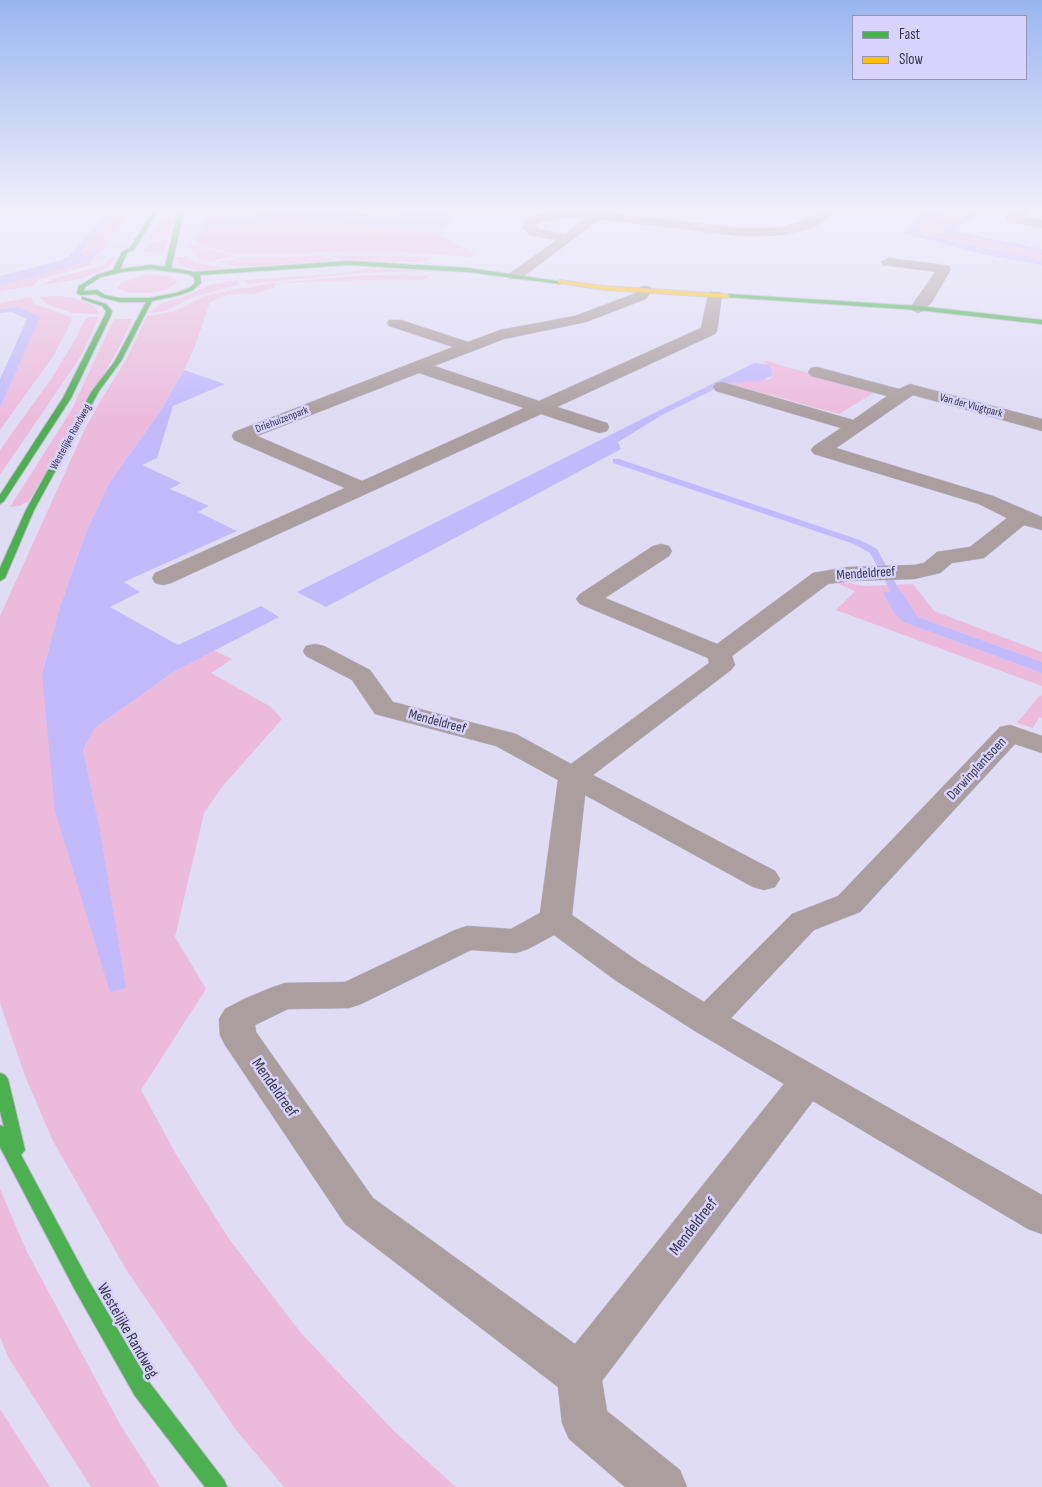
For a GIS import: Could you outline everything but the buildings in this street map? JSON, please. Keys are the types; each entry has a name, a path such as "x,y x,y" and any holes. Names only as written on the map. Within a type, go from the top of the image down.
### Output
{"main road":[{"path":"89,280 82,286 80,292 97,292 114,299 150,300 191,289 195,280"},
{"path":"97,292 97,286 106,280"},
{"path":"556,280 645,290 918,308 1042,322"},
{"name":"Westelijke Randweg","path":"0,501 67,398 108,315 109,311 104,305 86,299 80,292"},
{"name":"Westelijke Randweg","path":"0,578 30,510 96,391 118,361 150,300"},
{"name":"Westelijke Randweg","path":"0,1079 25,1181"},
{"name":"Westelijke Randweg","path":"0,1132 81,1284 142,1389 217,1487"}],"street":[{"path":"918,308 924,302 937,280"},
{"name":"Driehuizenpark","path":"362,488 241,436 500,335 555,326 580,319 642,296 645,290"},
{"path":"163,578 709,331 715,295"},
{"path":"394,323 468,347"},
{"path":"419,367 600,428"},
{"name":"Van der Vlugtpark","path":"817,372 902,395 910,390 1042,425"},
{"path":"722,387 855,426"},
{"path":"902,395 821,450 986,500 1021,517 1042,524"},
{"name":"Mendeldreef","path":"719,654 821,578 914,572 932,568 945,557 976,553 1021,517"},
{"path":"661,551 588,599 719,654 722,665 574,776 555,920 627,971 708,1021 1042,1216"},
{"name":"Mendeldreef","path":"315,651 361,675 384,708 506,740 764,878"},
{"name":"Darwinplantsoen","path":"708,1021 803,922 849,904 1010,733 1042,745"},
{"name":"Mendeldreef","path":"555,920 516,940 467,938 349,995 285,996 256,1008 237,1019 238,1035 359,1211 579,1375 809,1079"},
{"path":"579,1375 585,1423 663,1487"}],"shaded area":[{"path":"0,280 20,280 0,286"},
{"path":"19,280 38,280 33,286 0,291 0,286"},
{"path":"51,280 72,280 41,285"},
{"path":"176,280 178,282 168,289 151,293 128,293 117,288 122,282"},
{"path":"237,280 239,285 195,296 165,311 148,313 162,303 189,295 209,285"},
{"path":"245,280 284,280 247,284"},
{"path":"305,280 361,280 276,283 274,288 251,295 248,293 227,295 210,302 195,346 184,370 161,410 110,482 86,532 60,607 42,674 89,782 83,750 95,728 175,671 213,650 232,659 211,673 271,707 282,719 222,787 204,813 175,937 206,989 141,1090 177,1156 229,1239 301,1333 395,1432 456,1487 284,1487 236,1430 127,1271 52,1139 25,1076 0,1003 0,616 83,433 126,360 147,316 172,312 205,296 274,283"},
{"path":"31,297 34,304 71,317 72,320 54,355 0,430 0,408 39,318 5,308 0,309 0,303"},
{"path":"39,297 75,298 95,306 100,314 72,313 47,304"},
{"path":"17,307 40,317 0,408 0,379 27,319 11,312 0,313 0,309"},
{"path":"99,317 81,356 0,475 0,450 51,379 75,340 85,319"},
{"path":"114,319 132,319 119,348 29,501 19,506 10,507 71,411"},
{"path":"766,361 875,392 839,414 727,383 769,379 773,375 770,365 763,363"},
{"path":"754,363 770,365 773,375 761,381 727,383 662,415 618,442 621,449 326,607 297,592"},
{"path":"184,370 225,384 173,406 157,458 142,465 181,483 170,489 209,506 198,512 237,531 124,582 140,592 110,607 178,645 261,606 279,617 175,671 95,728 83,750 100,831 126,988 110,992 55,811 42,674 60,607 86,532 110,482 161,410"},
{"path":"839,581 864,586 913,584 934,611 1042,652 1042,662 918,617 902,593 903,622 1042,673 1042,686 836,610 855,591 836,583"},
{"path":"883,592 902,593 918,617 1042,662 1042,673 903,622 893,611"},
{"path":"1040,695 1042,696 1042,718 1039,717 1033,728 1017,723"},
{"path":"0,1189 27,1252 121,1426 160,1487 91,1487 8,1357 0,1337"},
{"path":"0,1409 50,1487 0,1487"}],"waterway":[{"path":"616,461 857,542 874,551 903,606"}],"traffic: fast":[{"path":"92,280 82,286 80,293 97,292 103,296 120,300 150,300 191,289 198,283 198,280"},
{"path":"548,280 560,282"},
{"path":"727,296 918,308 1042,322"},
{"path":"0,501 67,398 108,315 109,311 104,305 84,298"},
{"path":"0,578 30,510 96,391 118,361 150,300"},
{"path":"0,1079 17,1150"},
{"path":"0,1132 81,1284 142,1389 217,1487"}],"traffic: slow":[{"path":"560,282 605,288 727,296"}]}
